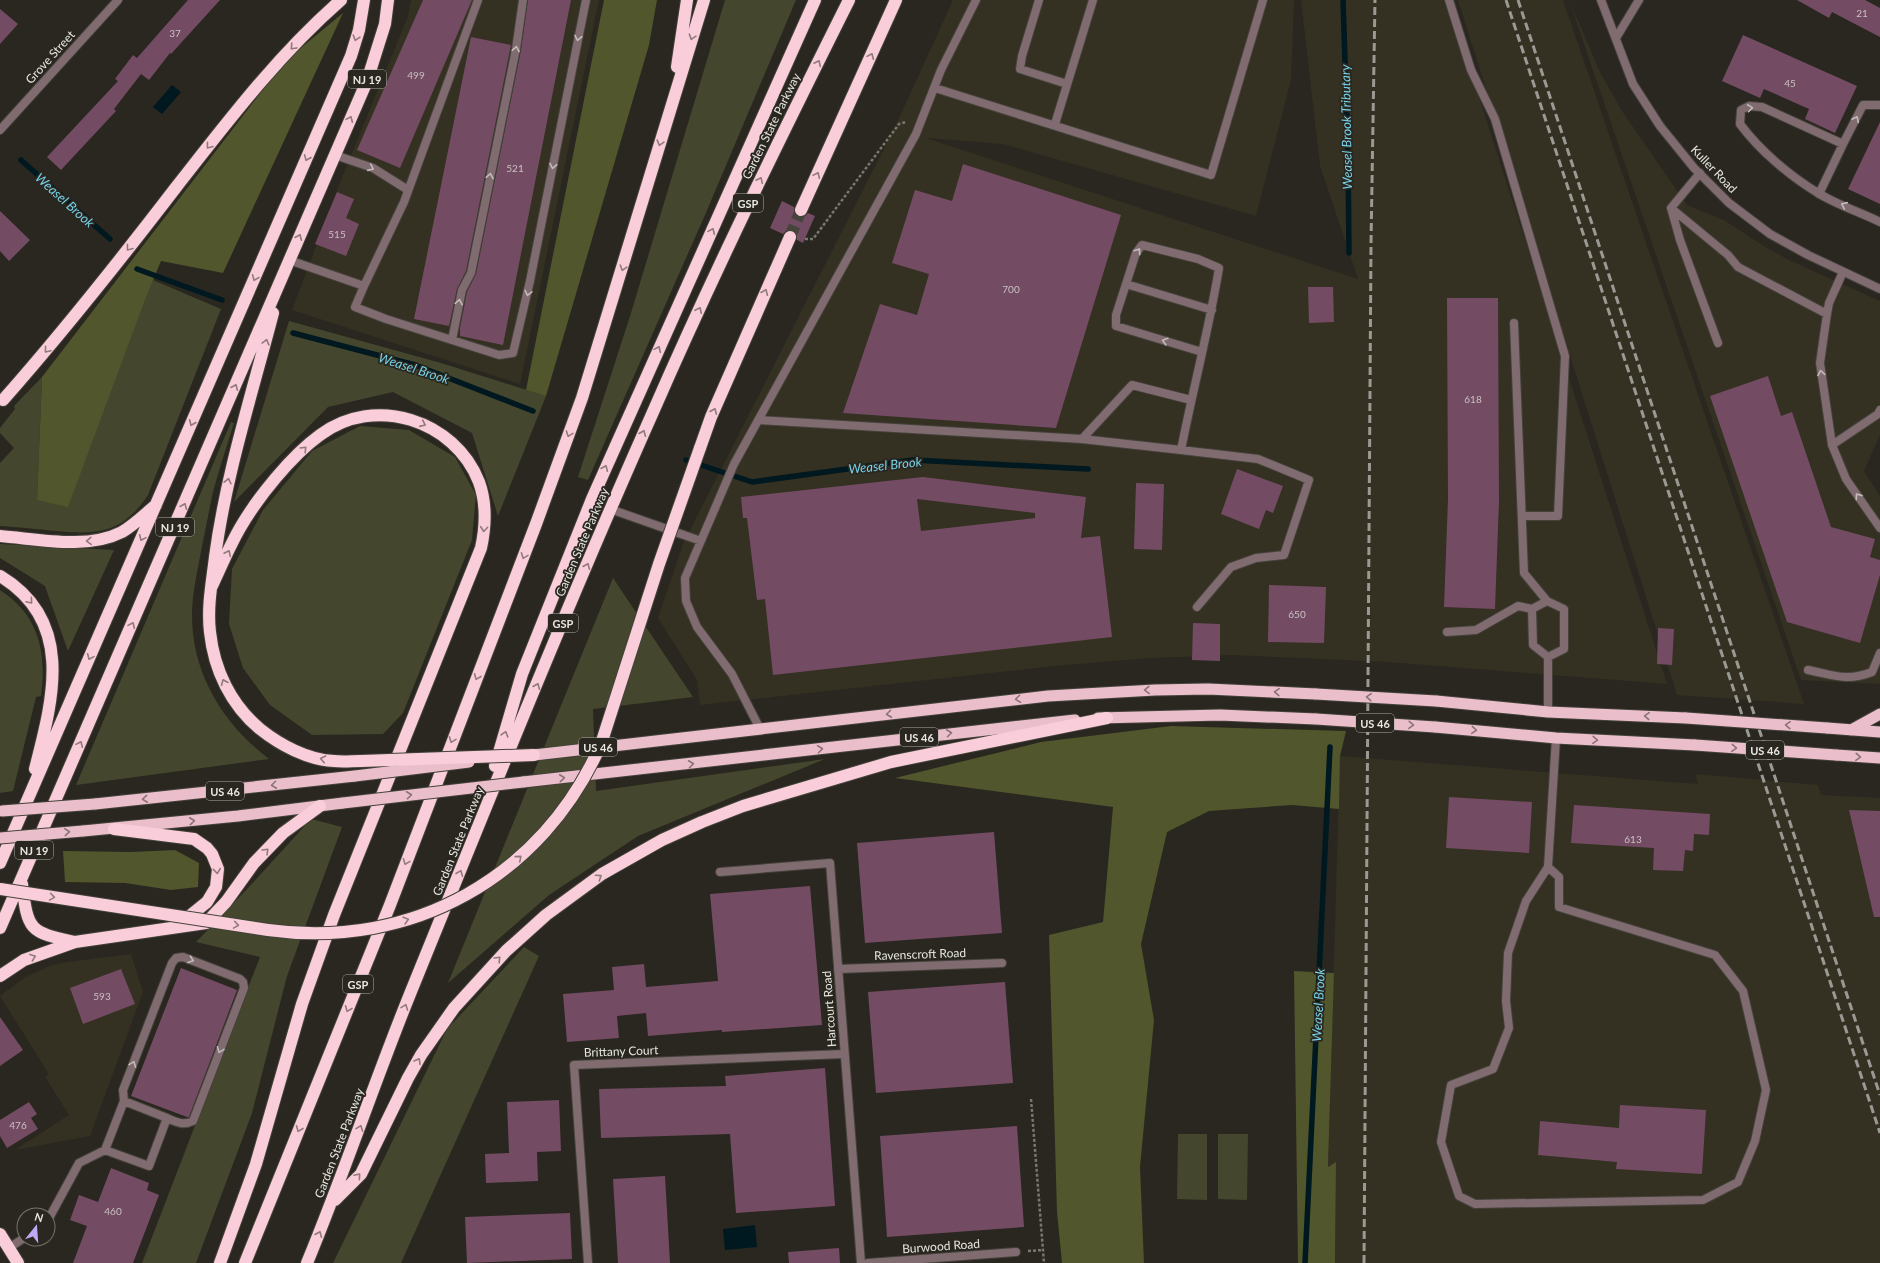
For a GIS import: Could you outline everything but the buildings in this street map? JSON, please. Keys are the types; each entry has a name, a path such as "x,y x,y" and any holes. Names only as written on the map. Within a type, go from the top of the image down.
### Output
{"highway":[{"path":"3,400 90,297 255,87 320,18 341,0"},
{"name":"NJ 19","path":"0,863 351,56 359,30 364,0"},
{"name":"NJ 19","path":"0,928 367,80 385,24 388,0"},
{"path":"671,106 687,0"},
{"name":"GSP","path":"245,1263 390,905 536,524 582,398 704,0"},
{"path":"474,838 522,674 592,499 815,0"},
{"name":"Garden State Parkway","path":"307,1263 331,1204 407,1003 610,509 748,202 849,0"},
{"path":"801,210 896,0"},
{"path":"0,889 268,930 299,934 320,934 355,932 410,919 436,909 486,883 509,866 544,834 569,803 592,765 603,737 659,564 711,416 790,237"},
{"path":"284,273 247,413 236,448 222,507 211,588 210,633 214,655 235,705 265,733 299,752 334,762 534,754"},
{"path":"211,588 240,529 263,496 309,444 321,434 348,420 362,416 385,415 407,418 422,423 450,441 462,453 478,482 485,514 481,548 337,908 315,967 302,1004 256,1164 220,1263"},
{"path":"0,536 79,542 99,540 126,529 158,502"},
{"path":"0,576 19,590 35,607 43,619 52,646 53,661 50,711 27,803"},
{"name":"US 46","path":"1,811 95,804 355,776 534,754 1048,696 1101,692 1208,689 1316,694 1436,701 1548,712 1686,718 1880,732"},
{"path":"1851,730 1880,714"},
{"name":"US 46","path":"0,838 114,828 320,806 1035,723 1107,718 1220,715 1316,719 1435,727 1556,738 1695,745 1880,758"},
{"path":"331,1204 361,1174 408,1078 436,1032 454,1008 506,951 540,920 602,874 662,840 743,806 890,762 1107,718"},
{"path":"0,976 24,960 75,942 206,923 226,902 254,863 268,848 283,833 320,806"},
{"path":"114,828 194,838 212,854 218,869 218,878 214,891 206,902 177,927"},
{"path":"22,880 26,915 36,930 42,934 75,942"},
{"path":"0,1234 18,1263"}],"street":[{"name":"Grove Street","path":"0,130 118,0"},
{"path":"478,0 408,190 355,307 499,355 513,353 530,281 586,0"},
{"path":"452,340 462,290 471,273 516,49 523,0"},
{"path":"760,729 732,674 697,627 686,601 685,578 734,464 916,134 935,88 976,0"},
{"path":"1039,0 1022,56 1020,69 1067,84"},
{"path":"1055,124 1093,0"},
{"path":"935,88 1055,124 1211,175 1263,0"},
{"path":"1449,0 1471,70 1495,119 1565,356 1558,516 1522,516"},
{"name":"Kuller Road","path":"1601,0 1637,90 1660,126 1700,173 1730,203 1770,234 1843,272 1880,289"},
{"path":"1616,38 1638,0"},
{"path":"1819,194 1842,144 1863,105 1880,105"},
{"path":"1842,144 1762,107 1748,106 1741,110 1740,124 1751,140 1783,167 1819,194 1880,222"},
{"path":"334,155 373,168 408,190"},
{"path":"1671,208 1700,173"},
{"path":"1671,208 1728,255 1738,267 1827,314"},
{"path":"1671,208 1680,240 1718,343"},
{"path":"1181,450 1212,310 1219,268 1198,259 1142,245 1136,253 1116,315 1116,326 1202,352"},
{"path":"289,260 364,286"},
{"path":"1843,272 1829,303 1820,363 1832,445 1846,480 1880,528"},
{"path":"1126,284 1212,310"},
{"path":"1514,322 1524,573 1547,601 1564,609 1564,649 1548,657"},
{"path":"1082,439 1132,385 1191,400"},
{"path":"1832,445 1879,413"},
{"path":"759,420 1082,439 1258,459 1309,480 1284,555 1256,558 1231,567 1197,608"},
{"path":"610,509 701,541"},
{"path":"1446,632 1476,630 1518,606 1532,609 1547,601"},
{"path":"1532,609 1533,645 1548,657"},
{"path":"1808,670 1848,678 1858,678 1872,672 1880,653"},
{"path":"1548,657 1548,712"},
{"path":"1548,867 1559,877 1559,907 1715,955 1743,991 1766,1090 1755,1141 1738,1182 1703,1200 1475,1204 1459,1196 1441,1142 1451,1085 1493,1069 1509,1028 1506,1001 1508,953 1526,901 1548,867 1556,738"},
{"name":"Harcourt Road","path":"720,872 830,863 861,1263"},
{"path":"55,1207 79,1163 105,1150 124,1101 123,1090 172,963 176,958 183,957 240,978 243,982 244,988 193,1121 188,1124 179,1123 124,1101"},
{"name":"Ravenscroft Road","path":"838,970 1002,963"},
{"name":"Brittany Court","path":"588,1263 574,1065 844,1054"},
{"path":"105,1150 149,1166 167,1118"},
{"path":"9,1248 16,1243"},
{"name":"Burwood Road","path":"868,1263 1016,1252"}],"path":[{"path":"805,239 813,239 899,124 922,120"},
{"path":"1031,1099 1044,1263"}],"shaded area":[{"path":"411,0 599,0 520,384 292,310 341,180 408,16"},
{"path":"953,0 1294,0 1291,80 1256,216 1003,144 926,138 1358,279 1320,166 1301,0 1448,0 1667,684 1388,662 1232,655 1152,658 1064,665 700,705 697,680 658,618 683,544 895,127"},
{"path":"1458,0 1563,0 1804,704 1677,695"},
{"path":"1569,0 1601,74 1624,114 1687,205 1724,220 1762,245 1789,260 1880,301 1880,435 1864,471 1880,496 1880,684 1801,680"},
{"path":"1340,756 1698,784 1695,774 1818,785 1821,795 1880,798 1880,1263 1335,1263 1336,1162 1328,1167 1328,1165"},
{"path":"131,954 143,992 90,1136 15,1150 69,1115 45,1077 49,1074 0,996 24,978 49,966 67,962"}],"green space":[{"path":"604,0 657,0 649,45 546,396 526,390"},
{"path":"725,0 796,0 705,215 588,480 578,477 631,313"},
{"path":"343,13 223,273 161,261 146,297 68,507 37,500 42,377 285,61"},
{"path":"153,280 221,309 148,495 139,508 129,517 108,529 70,532 0,526 0,463 14,448 0,433 0,428 15,409 14,406 42,377 37,500"},
{"path":"289,321 441,363 546,396 498,516 472,433 393,392 328,407 234,502"},
{"path":"231,422 234,423 213,492 202,546 192,606 193,637 204,677 224,714 252,745 269,759 76,785"},
{"path":"360,426 409,430 455,457 476,495 472,540 403,713 383,734 312,735 270,705 243,668 229,624 232,569 263,510 312,451"},
{"path":"0,544 114,550 68,651 45,586 0,558"},
{"path":"613,578 693,697 593,709 596,791 825,759 638,836 549,895 448,983"},
{"path":"0,590 24,611 32,623 41,650 43,680 41,696 36,697 13,791 0,793"},
{"path":"1171,726 1346,731 1340,756 1339,809 1292,805 1209,811 1167,832 1141,944 1154,1020 1140,1167 1144,1263 1062,1263 1057,1212 1049,935 1103,922 1113,807 895,778 1041,742"},
{"path":"311,819 342,827 287,976 252,1113 196,1263 142,1263 260,957 196,942"},
{"path":"175,850 199,863 198,887 171,890 125,883 65,882 63,851 131,852"},
{"path":"524,947 539,956 401,1263 333,1263 447,1029"},
{"path":"1294,971 1334,973 1328,1167 1336,1162 1335,1263 1298,1263"},
{"path":"1178,1134 1207,1134 1207,1200 1177,1199"},
{"path":"1218,1134 1248,1134 1247,1200 1218,1199"}],"water":[{"path":"172,85 181,92 162,114 153,107"},
{"path":"755,1225 757,1247 725,1250 723,1229"}],"waterway":[{"name":"Weasel Brook Tributary","path":"1343,0 1348,154 1349,253"},
{"name":"Weasel Brook","path":"21,160 110,239"},
{"name":"Weasel Brook","path":"137,269 222,300"},
{"name":"Weasel Brook","path":"293,333 415,365 533,411"},
{"name":"Weasel Brook","path":"686,460 752,482 913,460 1088,469"},
{"name":"Weasel Brook","path":"1305,1263 1330,747"}],"tunnel":[{"path":"790,237 801,210"}],"railway":[{"path":"1364,1263 1371,244 1375,0"},
{"path":"1506,0 1880,1133"},
{"path":"1518,0 1880,1095"}]}
